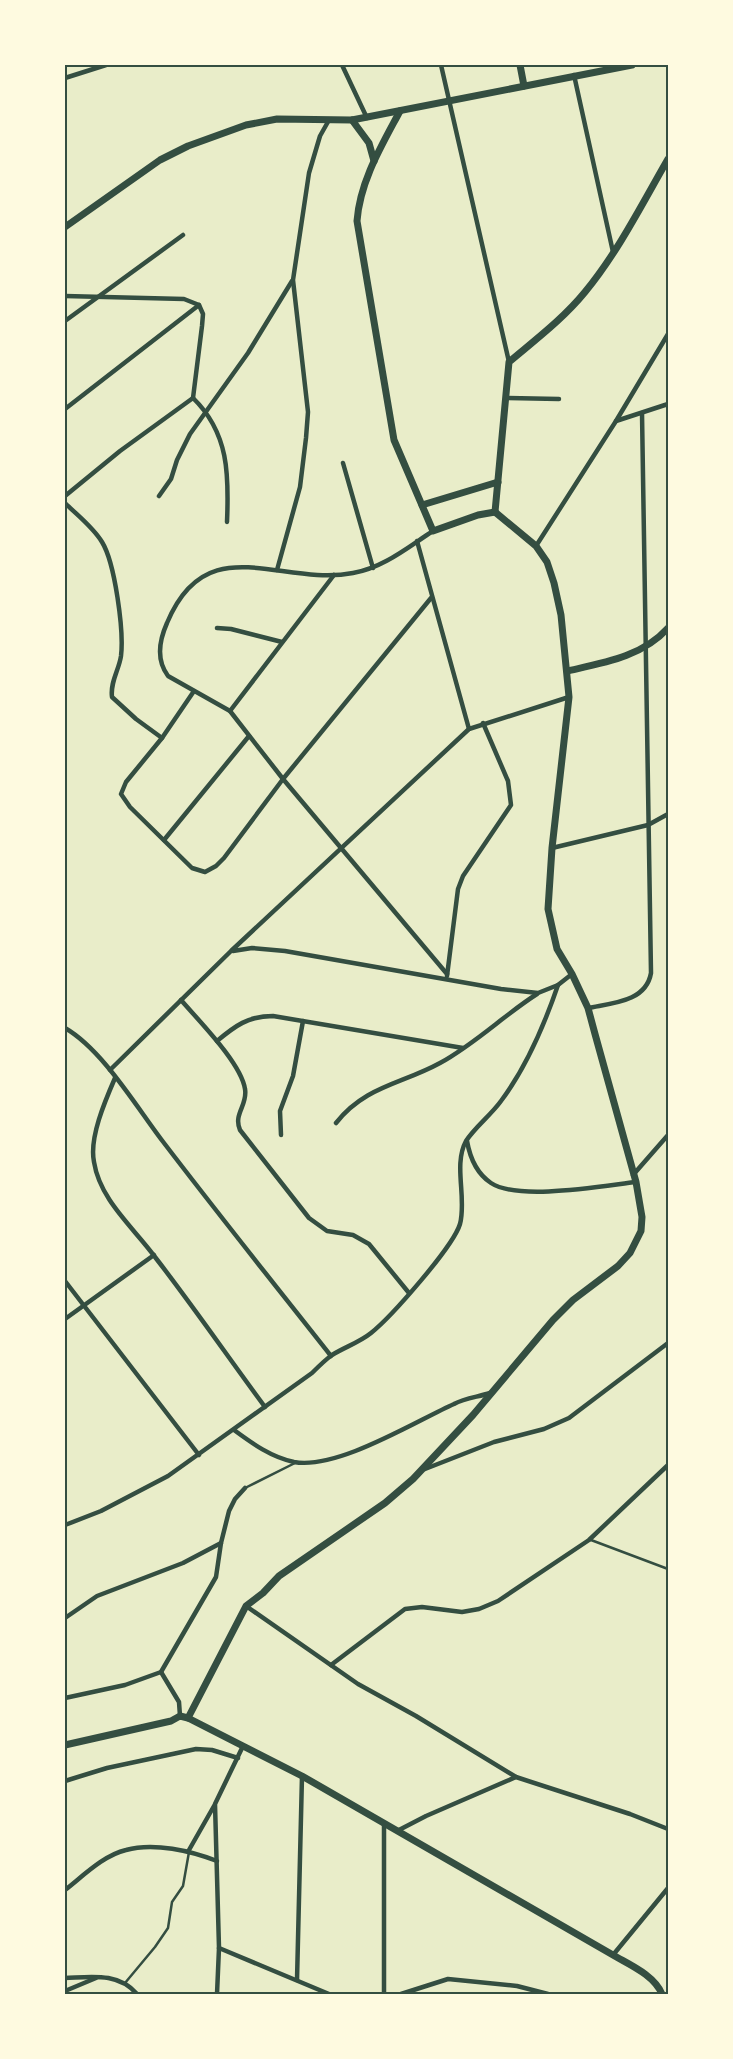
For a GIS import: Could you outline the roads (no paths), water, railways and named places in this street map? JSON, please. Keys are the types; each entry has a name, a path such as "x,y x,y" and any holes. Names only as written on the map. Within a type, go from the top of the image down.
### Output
{"main road":[{"path":"520,65 524,86"},
{"path":"65,227 160,160 188,146 246,125 276,119 352,120 367,118 632,65"},
{"path":"184,1717 246,1606 297,1562 385,1503 421,1470 473,1415 553,1320 573,1300 618,1266 636,1245 641,1231 642,1217 635,1178 588,1008 572,974 557,949 548,908 552,848 569,696 561,615 554,583 547,562 536,546 495,512 478,515 433,531 394,440 359,237 358,208 374,161 400,111"},
{"path":"352,120 369,143 374,161"},
{"path":"495,512 509,362 570,310 613,253 668,159"},
{"path":"422,505 498,482"},
{"path":"567,671 627,655 647,647 668,628"},
{"path":"65,1745 184,1717 302,1776 613,1955 648,1976 660,1988 662,1994"}],"street":[{"path":"65,78 106,65"},
{"path":"342,65 367,118"},
{"path":"441,65 509,362"},
{"path":"574,76 613,253"},
{"path":"277,570 300,487 308,412 293,280 309,174 320,136 330,120"},
{"path":"65,321 183,235"},
{"path":"159,496 171,479 177,460 190,434 263,330 293,280"},
{"path":"65,296 184,299 199,305 203,314 193,398 120,451 65,496"},
{"path":"65,409 199,305"},
{"path":"536,546 616,421 668,334"},
{"path":"193,398 207,412 218,433 225,458 229,488 227,522"},
{"path":"506,398 559,399"},
{"path":"616,421 668,404"},
{"path":"588,1008 633,997 642,992 649,982 647,647 642,413"},
{"path":"343,463 373,568"},
{"path":"65,503 97,535 109,555 118,604 121,656 112,684 112,697 162,738"},
{"path":"433,531 397,555 373,568 353,573 334,575 227,567 199,579 185,589 175,602 162,634 159,656 162,668 168,676 230,711 283,780 447,977"},
{"path":"417,541 431,598 469,729"},
{"path":"230,711 334,575"},
{"path":"194,691 162,738 126,782 121,794 130,807 192,868 205,872 220,862 283,780 431,598"},
{"path":"218,628 231,629 282,642"},
{"path":"110,1070 231,951 469,729 569,696"},
{"path":"447,977 458,889 462,876 511,804 508,781 483,723"},
{"path":"164,840 249,736"},
{"path":"552,848 648,825 668,814"},
{"path":"231,951 252,948 285,951 447,977 501,989 538,993"},
{"path":"336,1123 346,1110 370,1093 432,1067 463,1048 518,1006 538,993 558,985 572,974"},
{"path":"65,1525 101,1511 142,1490 199,1455 330,1356 370,1334 389,1317 451,1241 460,1224 462,1157 467,1140 502,1100 518,1073 547,1014 558,985"},
{"path":"181,1000 217,1041 238,1072 245,1091 244,1101 237,1116 240,1130 269,1164 309,1218 327,1230 353,1235 369,1244 409,1293"},
{"path":"217,1041 232,1027 248,1019 273,1016 463,1048"},
{"path":"281,1134 280,1111 293,1076 303,1020"},
{"path":"65,1028 92,1050 110,1070 330,1356"},
{"path":"115,1078 102,1112 93,1160 99,1182 119,1214 154,1255 265,1407"},
{"path":"467,1140 474,1166 491,1184 514,1192 534,1192 635,1178 668,1135"},
{"path":"65,1319 154,1255"},
{"path":"65,1281 199,1455"},
{"path":"421,1470 494,1442 544,1430 569,1418 668,1342"},
{"path":"234,1430 260,1449 283,1459 297,1462 333,1458 362,1448 455,1403 490,1393"},
{"path":"331,1665 405,1609 414,1606 462,1612 479,1610 498,1600 589,1540 668,1465"},
{"path":"65,1698 125,1685 160,1672 216,1577 221,1543 229,1511 235,1499 245,1488"},
{"path":"65,1618 97,1596 183,1563 221,1543"},
{"path":"246,1606 358,1684 416,1716 516,1778 630,1814 668,1829"},
{"path":"160,1672 179,1702 184,1717"},
{"path":"189,1850 215,1804 243,1746"},
{"path":"65,1781 99,1770 196,1749 212,1750 238,1758"},
{"path":"297,1980 302,1776"},
{"path":"397,1831 426,1816 516,1778"},
{"path":"215,1804 219,1948 217,1994"},
{"path":"384,1823 384,1994"},
{"path":"66,1888 110,1857 126,1850 189,1850 218,1861"},
{"path":"613,1955 668,1888"},
{"path":"219,1948 328,1994"},
{"path":"65,1991 100,1977"},
{"path":"65,1978 100,1977 116,1979 125,1983 137,1994"},
{"path":"401,1994 448,1979 516,1986 548,1994"}],"lane":[{"path":"245,1488 297,1462"},
{"path":"589,1540 668,1569"},
{"path":"125,1983 168,1928 172,1902 183,1886 189,1850"}]}
